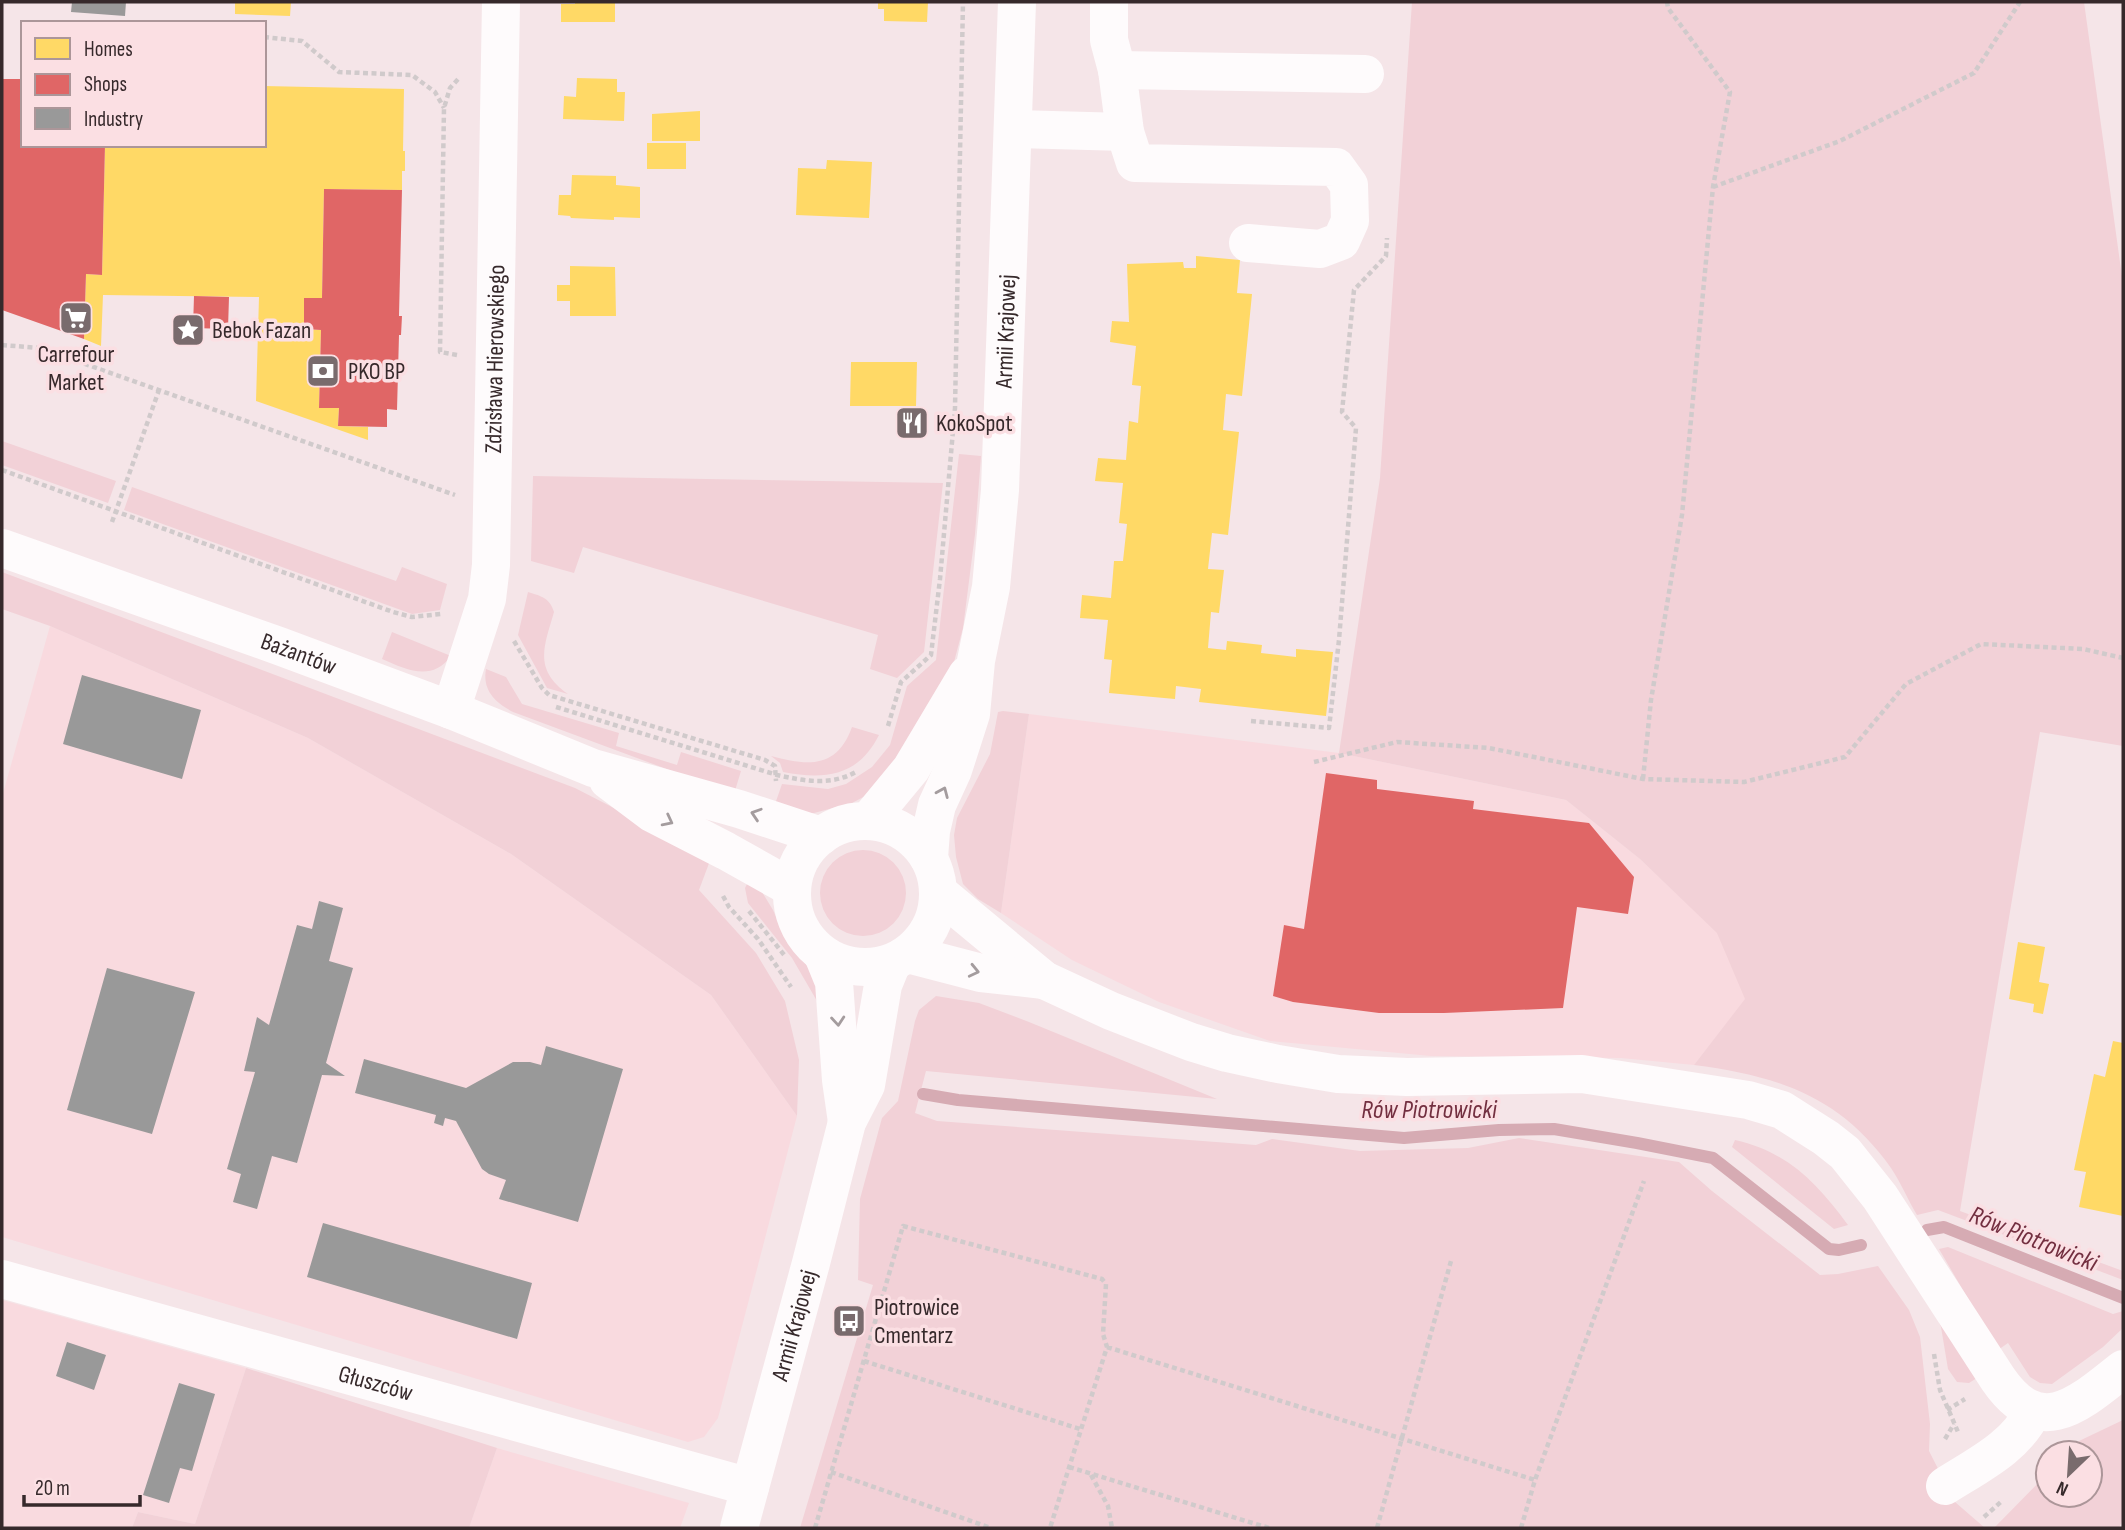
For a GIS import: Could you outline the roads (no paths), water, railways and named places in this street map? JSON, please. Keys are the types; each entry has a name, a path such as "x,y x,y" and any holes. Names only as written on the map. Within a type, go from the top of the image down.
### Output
{"street":[{"name":"Zdzisława Hierowskiego","path":"451,710 487,599 491,565 501,2"},
{"name":"Armii Krajowej","path":"934,876 930,831 971,714 976,661 991,587 1000,491 1017,2"},
{"path":"1109,2 1109,40 1117,70 1125,132 1135,163 1336,167 1349,185 1350,221 1341,241 1320,249 1248,243"},
{"path":"1117,70 1365,74"},
{"path":"1013,129 1125,132"},
{"name":"Bażantów","path":"2,548 451,710 593,768 739,809 821,836"},
{"name":"Armii Krajowej","path":"868,821 911,769 976,661"},
{"name":"Bażantów","path":"593,768 652,813 792,888"},
{"path":"934,876 937,911 931,928 921,943 900,959 868,968 807,960 802,933 792,904 796,869 807,850 821,836 843,824 868,821 886,824 904,832 918,843 934,876 1044,980"},
{"name":"Armii Krajowej","path":"739,1528 847,1122 866,1085 883,985 900,959"},
{"path":"900,959 1044,980 1166,1033 1227,1053 1278,1064 1338,1074 1407,1077 1582,1074 1748,1100 1782,1110 1826,1138 1845,1153 1862,1173 1880,1196 2009,1395 2034,1411 2050,1412 2068,1408 2123,1370"},
{"name":"Armii Krajowej","path":"807,960 834,982 847,1122"},
{"name":"Głuszców","path":"2,1279 750,1487"},
{"path":"1945,1486 2019,1435 2034,1411"}],"waterway":[{"name":"Rów Piotrowicki","path":"923,1094 958,1100 1404,1138 1499,1130 1554,1129 1713,1158 1829,1249 1839,1250 1861,1245"},
{"name":"Rów Piotrowicki","path":"1927,1230 1944,1227 2123,1298"}],"place":[{"name":"Carrefour Market","path":"76,318"},
{"name":"Bebok Fazan","path":"188,330"},
{"name":"PKO BP","path":"323,371"},
{"name":"KokoSpot","path":"912,423"},
{"name":"Piotrowice Cmentarz","path":"849,1321"}]}
